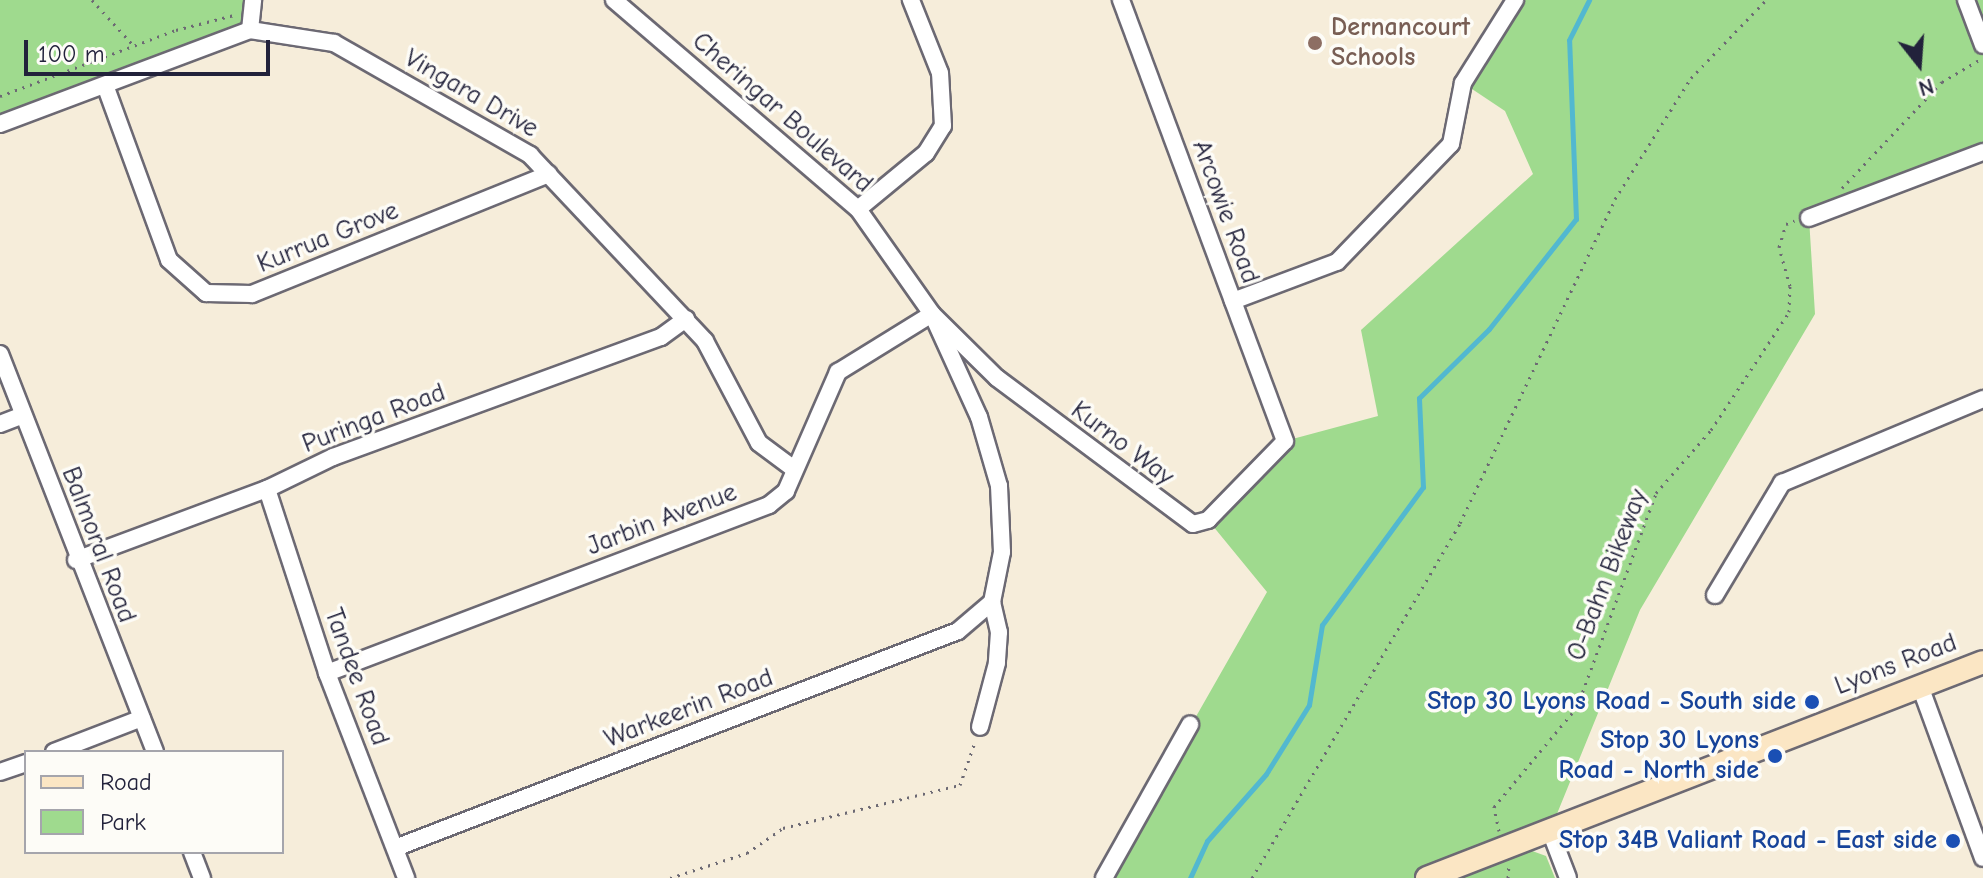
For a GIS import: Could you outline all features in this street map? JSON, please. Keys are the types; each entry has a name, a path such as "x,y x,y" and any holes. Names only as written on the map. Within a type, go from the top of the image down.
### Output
{"street":[{"path":"250,30 253,0"},
{"name":"Cheringar Boulevard","path":"614,0 858,209 932,314 995,465 1002,552 992,602 999,632 997,663 980,727"},
{"path":"858,209 926,153 943,126 940,73 911,0"},
{"name":"Arcowie Road","path":"1121,0 1285,441"},
{"path":"1233,301 1337,262 1451,144 1463,83 1515,0"},
{"path":"1973,7 1982,38"},
{"name":"Vingara Drive","path":"0,124 250,30 334,43 530,155 705,341 759,443 794,469"},
{"name":"Kurrua Grove","path":"105,85 169,260 206,293 252,294 549,174"},
{"path":"1814,216 1983,152"},
{"name":"Kurno Way","path":"932,314 997,378 1193,524 1208,520 1285,441"},
{"name":"Jarbin Avenue","path":"327,673 769,505 786,491 838,372 932,314"},
{"name":"Puringa Road","path":"76,560 267,489 333,457 661,337 686,319"},
{"name":"Balmoral Road","path":"0,354 76,560 154,750"},
{"path":"1715,595 1782,483 1983,399"},
{"path":"0,424 23,415"},
{"name":"Tandee Road","path":"267,489 327,673 406,878"},
{"name":"Warkeerin Road","path":"395,848 958,631 992,602"},
{"name":"Lyons Road","path":"1427,878 1983,662"},
{"path":"1920,686 1983,858"},
{"path":"59,750 142,718"},
{"path":"1104,878 1190,725"},
{"path":"0,772 24,764"},
{"path":"1550,831 1568,878"},
{"path":"193,854 202,878"}],"path":[{"path":"92,0 134,46"},
{"path":"1252,878 1460,523 1615,199 1691,78 1766,0"},
{"path":"0,96 134,46 234,15"},
{"path":"1814,216 1942,82 1983,58"},
{"name":"O-Bahn Bikeway","path":"1508,878 1494,807 1577,707 1664,480 1711,430 1783,324 1791,299 1779,247 1781,233 1786,224 1814,216"},
{"path":"670,878 747,853 783,828 960,785 980,727"}],"green space":[{"path":"0,0 253,0 250,30 0,124"},
{"path":"1515,0 1983,0 1983,152 1809,218 1815,314 1640,610 1550,831 1427,878 1104,878 1267,592 1208,520 1285,441 1378,416 1361,330 1533,174 1505,111 1463,83"},
{"path":"1524,848 1546,856 1555,878 1444,878"}],"waterway":[{"path":"1190,878 1207,841 1266,774 1309,705 1322,625 1423,487 1419,398 1489,329 1576,219 1569,40 1589,0"}],"place":[{"name":"Dernancourt Schools","path":"1315,43"},
{"name":"Stop 30 Lyons Road - South side","path":"1812,702"},
{"name":"Stop 30 Lyons Road - North side","path":"1775,756"},
{"name":"Stop 34B Valiant Road - East side","path":"1953,841"}]}
